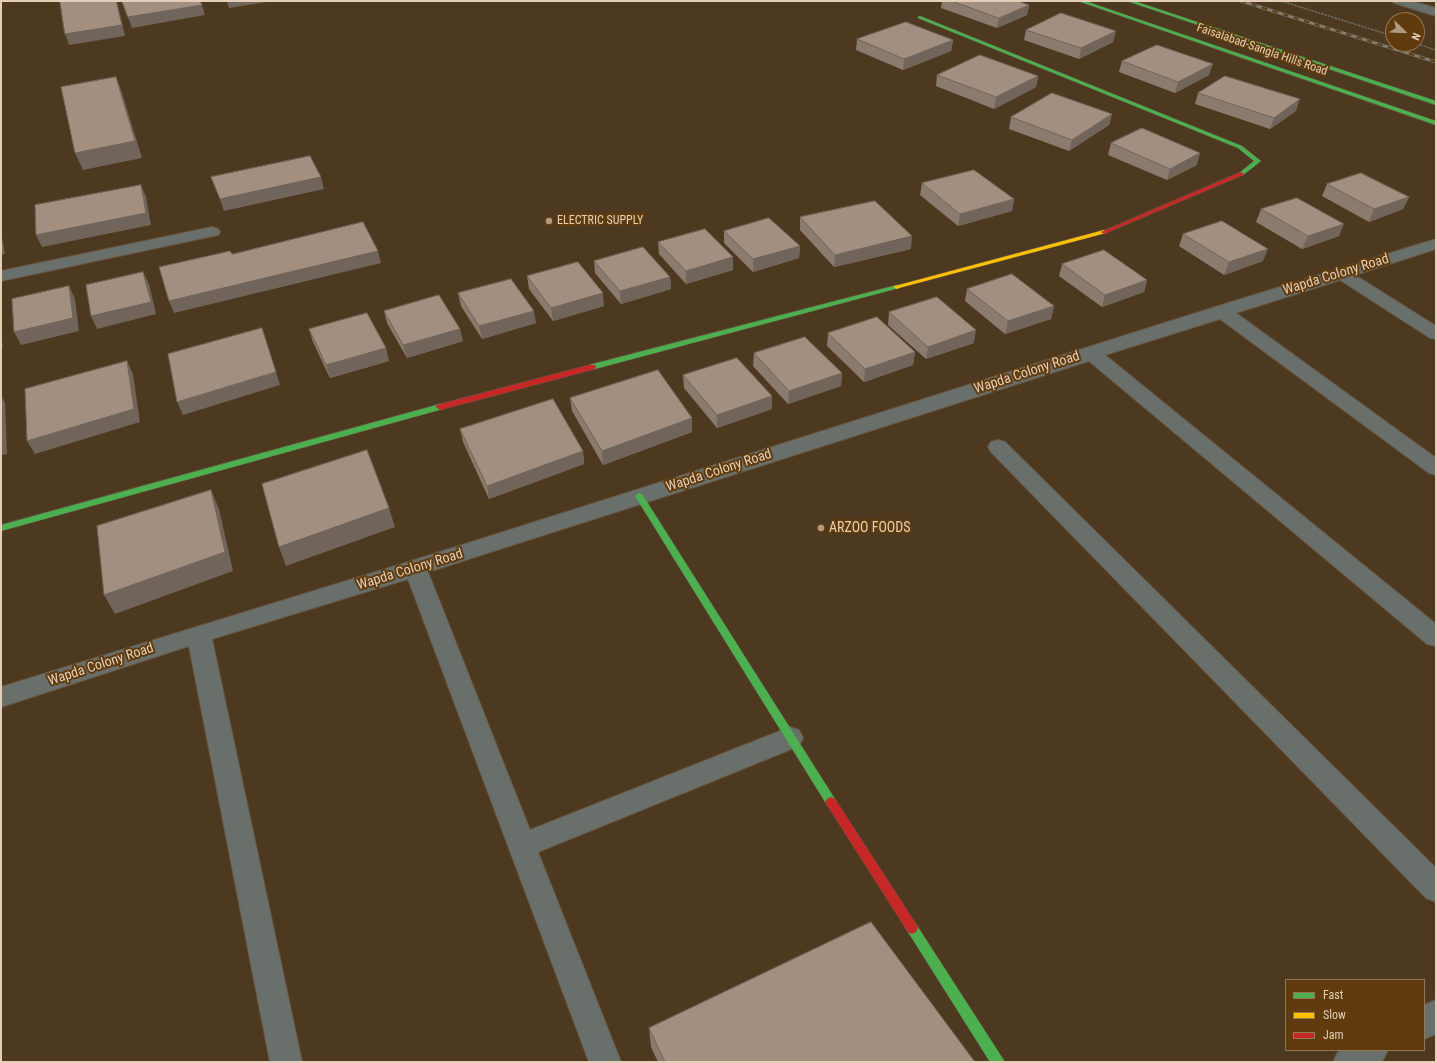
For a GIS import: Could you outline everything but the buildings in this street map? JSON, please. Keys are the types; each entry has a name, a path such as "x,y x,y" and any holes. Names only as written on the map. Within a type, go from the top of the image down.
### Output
{"street":[{"name":"Faisalabad-Sangla Hills Road","path":"1080,1 1436,123"},
{"name":"Faisalabad-Sangla Hills Road","path":"1129,1 1436,103"},
{"path":"1398,1 1436,12"},
{"path":"1,528 510,388 1109,231 1241,174 1258,161 1240,146 920,17"},
{"path":"1,276 212,232"},
{"name":"Wapda Colony Road","path":"1,697 199,634 415,568 1221,311 1435,245"},
{"path":"1342,274 1436,334"},
{"path":"1221,311 1436,468"},
{"path":"1091,353 1436,637"},
{"path":"998,447 1436,888"},
{"path":"639,496 790,738 998,1062"},
{"path":"415,568 605,1062"},
{"path":"199,634 286,1062"},
{"path":"521,846 790,738"},
{"path":"1425,1022 1436,1016"},
{"path":"1349,1062 1370,1051"}],"path":[{"path":"1281,1 1385,34"},
{"path":"1425,47 1436,50"}],"railway":[{"path":"1241,1 1436,62"}],"traffic: fast":[{"path":"1080,1 1436,123"},
{"path":"1129,1 1436,103"},
{"path":"920,17 1240,147 1258,161 1241,174"},
{"path":"592,367 897,287"},
{"path":"1,528 440,407"},
{"path":"639,496 831,802"},
{"path":"912,928 998,1062"}],"traffic: slow":[{"path":"897,287 1104,232"}],"traffic: jam":[{"path":"1104,232 1241,174"},
{"path":"440,407 592,367"},
{"path":"831,802 912,928"}],"place":[{"name":"ELECTRIC SUPPLY","path":"549,221"},
{"name":"ARZOO FOODS","path":"821,528"}]}
